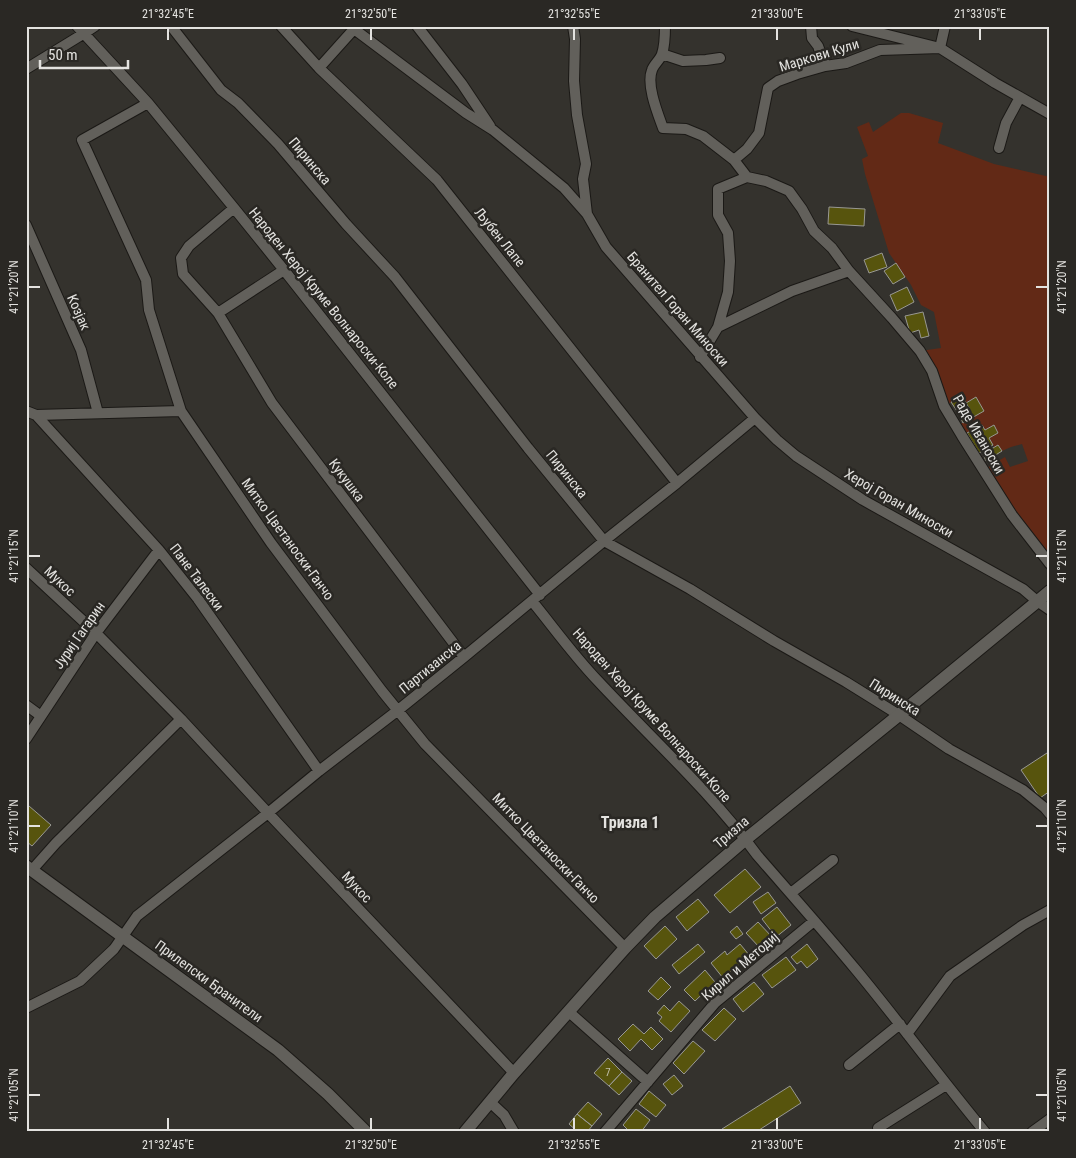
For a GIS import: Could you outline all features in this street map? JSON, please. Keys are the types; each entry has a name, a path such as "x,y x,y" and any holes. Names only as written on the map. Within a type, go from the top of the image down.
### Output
{"street":[{"path":"26,69 80,30 95,26"},
{"name":"Пиринска","path":"170,26 221,90 238,103 278,144 346,224 395,277 528,448 604,541 690,589 900,715 950,749 1022,790 1050,814"},
{"name":"Љубен Лапе","path":"281,26 319,68 437,180 677,483"},
{"name":"Бранител Горан Миноски","path":"573,26 575,39 574,81 577,115 586,164 583,179 587,214"},
{"path":"665,26 662,54 651,72 651,88 656,110 663,128 686,129 703,136 734,160 747,177 718,189 718,215 728,233 730,261 728,292 718,327 700,357"},
{"path":"811,26 812,38 818,46 825,66"},
{"path":"852,26 940,48 1050,114"},
{"path":"940,48 945,26"},
{"name":"Бранител Горан Миноски","path":"422,28 493,130"},
{"name":"Бранител Горан Миноски","path":"319,68 354,29 466,113 493,130 564,188 587,214 606,247 755,418"},
{"name":"Народен Херој Круме Волнароски-Коле","path":"80,30 148,103 284,270 597,680 671,755 746,840 900,1024 985,1132"},
{"name":"Маркови Кули","path":"734,160 759,133 768,88 778,81 825,66 846,62 880,50 940,48"},
{"path":"662,54 683,61 720,58"},
{"path":"999,148 1006,123 1020,97"},
{"name":"Митко Цветаноски-Ганчо","path":"148,103 82,140 146,280 149,310 182,411 271,543 397,711 425,744 625,948"},
{"name":"Раде Иваноски","path":"747,177 766,181 789,192 802,209 814,231 832,248 849,271 920,351 932,371 944,406 962,436 1012,516 1050,564"},
{"name":"Кукушка","path":"234,208 189,246 181,258 183,274 218,313 272,403 464,657"},
{"name":"Козјак","path":"26,225 81,350 98,413"},
{"path":"218,313 284,270"},
{"path":"718,327 792,291 849,271"},
{"path":"31,413 182,411"},
{"name":"Пане Талески","path":"31,413 159,550 198,599 319,771"},
{"name":"Партизанска","path":"26,1008 80,981 114,949 137,916 397,711 755,418"},
{"name":"Херој Горан Миноски","path":"755,418 796,456 863,500 1023,589 1050,610"},
{"name":"Јуриј Гагарин","path":"26,739 96,633 159,550"},
{"name":"Мукос","path":"26,568 96,633 181,719 514,1073"},
{"name":"Тризла","path":"465,1132 514,1073 655,917 1050,591"},
{"path":"26,705 41,716"},
{"path":"29,868 181,719"},
{"path":"791,893 833,860"},
{"name":"Прилепски Бранители","path":"29,868 278,1050 328,1094 366,1132"},
{"path":"907,1034 950,976 1023,925 1050,910"},
{"name":"Кирил и Методиј","path":"605,1132 715,1003 814,921"},
{"path":"569,1012 648,1082"},
{"path":"849,1065 900,1024"},
{"path":"881,1132 878,1128 946,1084"},
{"path":"490,1102 504,1115 514,1132"},
{"path":"1032,1132 1050,1119"}],"shaded area":[{"path":"901,113 909,113 943,123 938,143 994,164 1050,177 1050,554 1044,557 983,470 1005,457 1010,467 1028,461 1022,444 1002,451 998,445 995,448 989,438 998,433 994,425 985,430 981,425 962,436 957,426 983,411 976,397 966,403 961,397 944,406 920,351 941,348 934,312 921,305 911,285 889,253 865,174 862,159 868,156 857,127 869,122 873,132"}],"building":[{"path":"829,207 865,209 864,226 828,224"},
{"path":"882,253 887,267 869,273 864,260"},
{"path":"896,263 905,277 893,284 884,271"},
{"path":"907,287 914,302 897,311 890,295"},
{"path":"923,312 929,336 921,338 919,330 910,333 905,316"},
{"path":"962,396 969,408 959,414 951,402"},
{"path":"976,397 984,411 963,423 959,414 969,408 966,403"},
{"path":"982,425 985,430 994,425 998,433 989,438 993,445 979,453 967,433"},
{"path":"998,445 1002,451 986,461 983,454"},
{"path":"1047,753 1050,757 1050,791 1040,798 1021,770"},
{"path":"29,806 51,825 32,846 26,841 26,809"},
{"path":"745,869 761,887 730,913 714,895"},
{"path":"768,892 776,903 761,914 753,902"},
{"path":"698,899 709,912 687,931 676,917"},
{"path":"777,907 791,925 776,937 762,919"},
{"path":"758,922 772,937 760,948 746,933"},
{"path":"665,926 677,939 656,959 644,946"},
{"path":"737,926 743,934 736,939 730,932"},
{"path":"698,944 705,952 679,974 672,965"},
{"path":"740,944 750,956 723,978 711,963 725,951 727,955"},
{"path":"807,944 818,959 807,968 801,961 797,964 791,957"},
{"path":"786,957 796,970 772,988 762,975"},
{"path":"705,970 715,982 695,1001 684,990"},
{"path":"661,977 671,987 658,1000 648,991"},
{"path":"754,982 764,994 743,1012 733,999"},
{"path":"679,1001 690,1011 671,1032 659,1021 662,1017 657,1013 664,1005 670,1011"},
{"path":"724,1008 736,1019 715,1041 702,1030"},
{"path":"633,1024 644,1034 651,1027 663,1039 652,1050 641,1039 630,1051 618,1039"},
{"path":"693,1041 705,1051 684,1074 673,1063"},
{"path":"608,1058 622,1072 609,1086 594,1073"},
{"path":"622,1072 632,1081 619,1095 609,1086"},
{"path":"674,1075 683,1086 672,1095 663,1084"},
{"path":"790,1086 801,1103 756,1132 724,1132 722,1129"},
{"path":"649,1091 666,1105 656,1117 639,1104"},
{"path":"588,1102 602,1114 592,1126 577,1114"},
{"path":"636,1109 650,1120 641,1132 630,1132 623,1125"},
{"path":"577,1114 592,1126 587,1132 578,1132 569,1124"}],"district":[{"name":"Тризла 1","path":"630,822"}]}
